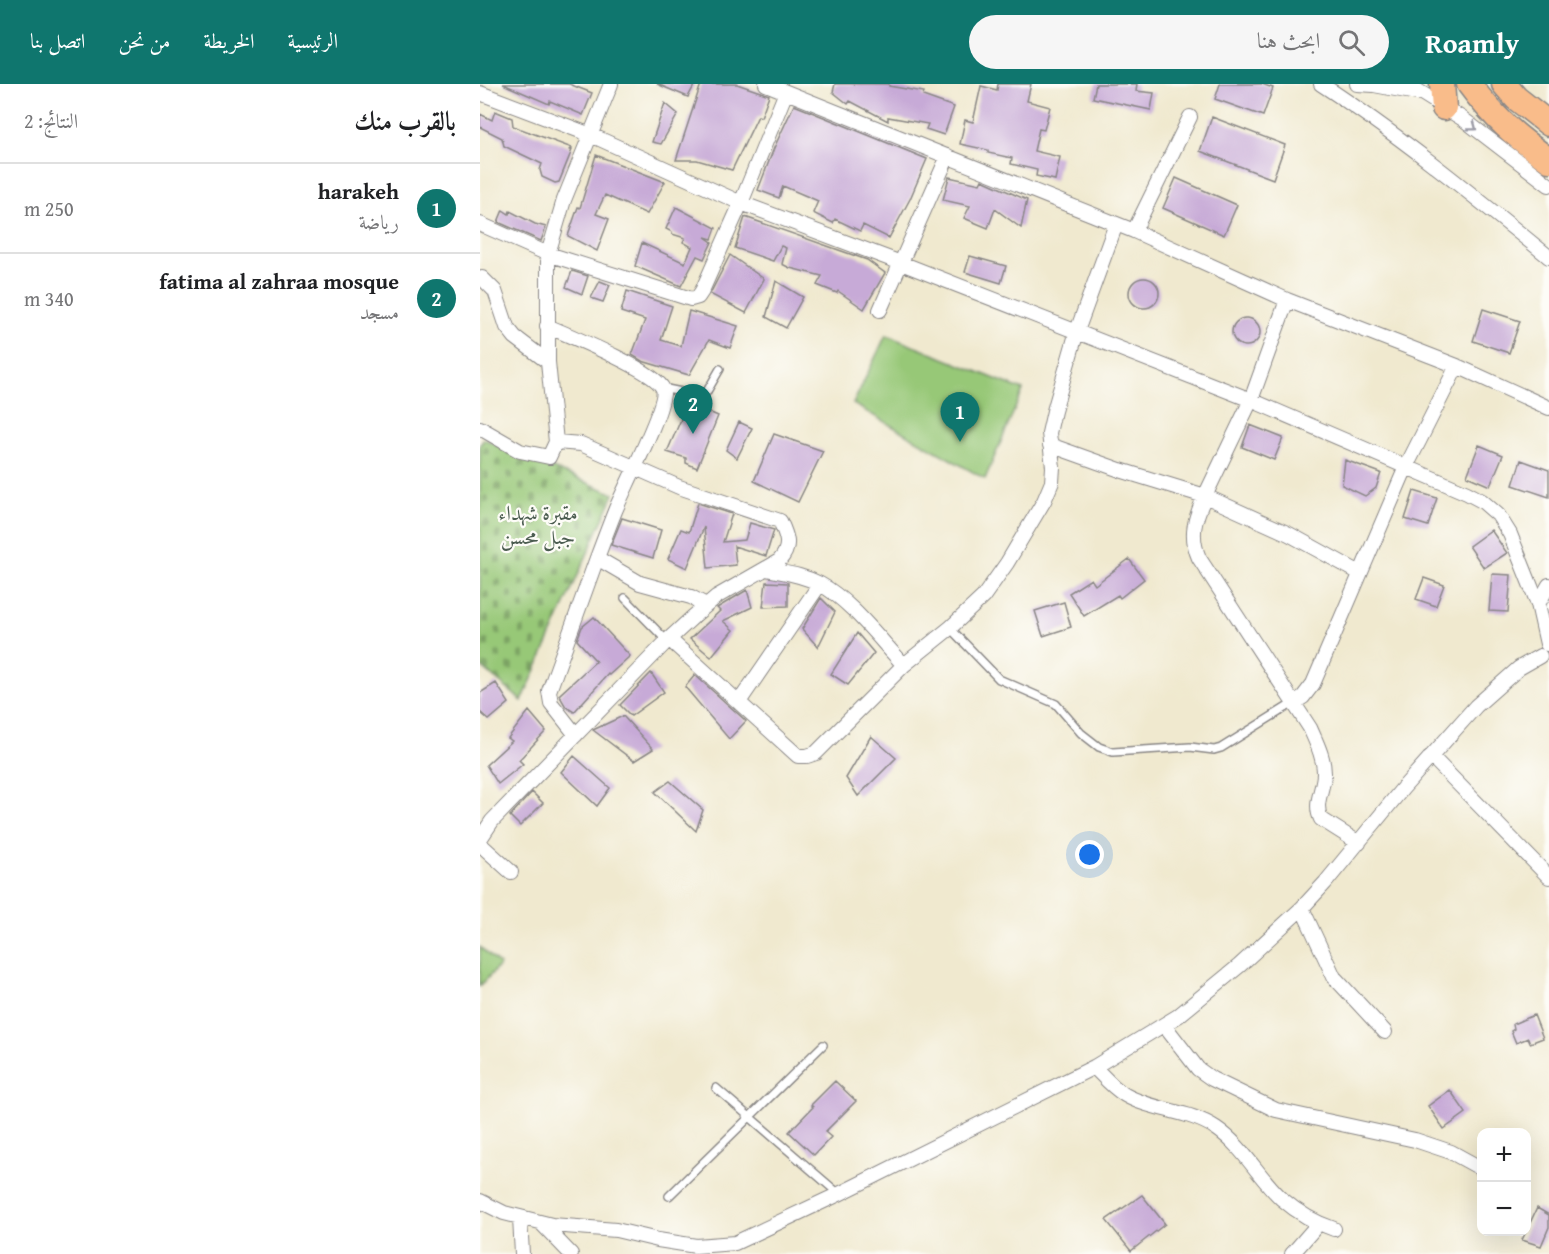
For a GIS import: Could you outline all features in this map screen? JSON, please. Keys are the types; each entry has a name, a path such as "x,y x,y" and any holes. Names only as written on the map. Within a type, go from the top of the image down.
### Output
{"highway":[{"path":"1468,84 1494,117 1511,133 1549,160"},
{"path":"1477,84 1510,118 1549,149"},
{"path":"1504,84 1516,98 1549,124"}],"street":[{"path":"480,428 520,451 549,457 556,442 548,362 550,264 548,254 564,200 611,84"},
{"path":"766,84 1134,231 1287,300 1456,366 1549,408"},
{"path":"1321,84 1370,117 1488,207 1549,258"},
{"path":"1357,84 1436,95"},
{"path":"1407,84 1436,95 1463,119 1549,185"},
{"path":"480,224 548,254 694,298 701,294 786,92"},
{"path":"480,93 591,135 741,203 1251,400 1467,493 1482,501 1498,515 1510,534 1538,604 1548,643 1541,648 1544,660 1519,669 1476,706 1302,908 1213,989 1164,1025 1094,1067 840,1194 735,1243 696,1246 616,1230 566,1227 520,1218 480,1201"},
{"path":"1134,231 1190,117"},
{"path":"880,310 948,156"},
{"path":"668,640 798,756 816,753 904,665 950,628 995,582 1044,501 1052,482 1051,423 1077,331 1116,224"},
{"path":"482,278 495,291 507,327 515,337 548,362"},
{"path":"1287,300 1251,400 1195,517 1193,544 1199,558 1310,728 1322,761 1323,784 1317,812 1326,823 1359,843"},
{"path":"547,326 602,350 640,370 663,388 663,399 658,416 633,467 549,691 551,703 576,735"},
{"path":"1295,702 1303,697 1313,684 1406,466 1456,366"},
{"path":"480,839 486,825 668,640 706,606 786,554 787,536 780,521 679,487 581,444 556,442"},
{"path":"1050,445 1130,474 1205,496 1289,534 1360,573"},
{"path":"597,558 640,583 691,597 706,606"},
{"path":"766,569 800,576 820,585 836,596 904,665"},
{"path":"739,702 820,585"},
{"path":"1538,604 1549,585"},
{"path":"1431,756 1549,877"},
{"path":"480,844 512,872"},
{"path":"1302,908 1334,977 1385,1032"},
{"path":"1164,1025 1198,1069 1212,1079 1276,1110 1415,1140 1451,1152 1477,1166"},
{"path":"1094,1067 1126,1096 1215,1127 1238,1146 1283,1199 1319,1224 1334,1229"},
{"path":"520,1218 522,1254"},
{"path":"541,1222 571,1254"},
{"path":"1292,1254 1319,1224"}],"lane":[{"path":"663,388 701,396 706,393 720,369"},
{"path":"625,598 668,640"},
{"path":"950,628 999,679 1056,704 1081,733 1099,747 1113,752 1190,747 1214,750 1221,748 1295,702"},
{"path":"669,1196 823,1045"},
{"path":"716,1088 840,1194"}],"green space":[{"path":"886,335 1023,390 985,479 853,404"},
{"name":"مقبرة شهداء جبل محسن","path":"484,439 614,494 522,701 480,666 480,445"},
{"path":"480,947 500,965 480,986"}],"building":[{"path":"503,84 569,84 592,93 583,115 550,101 549,104"},
{"path":"657,84 695,84 688,97"},
{"path":"701,84 737,84 769,95 761,117 758,116 732,170 697,160 676,160"},
{"path":"835,84 889,84 889,86 924,92 923,96 954,107 944,135 926,129 928,124 888,117 888,121 850,101 848,104 833,92"},
{"path":"998,84 1031,84 1027,101 1050,107 1044,130 1039,129 1034,151 1060,157 1055,180 1036,176 1037,170 1011,164 1012,158 960,144 965,120 973,122 981,86 997,90"},
{"path":"1096,84 1137,84 1136,91 1154,93 1151,110 1093,98"},
{"path":"1220,84 1262,84 1273,88 1263,116 1215,99"},
{"path":"665,103 678,114 661,144 652,142"},
{"path":"794,105 927,159 910,199 889,238 863,225 860,231 835,219 833,223 813,213 818,201 783,186 779,198 758,190"},
{"path":"495,111 512,118 513,126 572,148 559,182 555,183 542,177 540,170 542,164 504,146 502,138 480,127 480,114 492,120"},
{"path":"1212,117 1285,145 1273,179 1200,151"},
{"path":"596,155 665,182 647,214 605,195 596,214 609,219 597,251 568,236 578,207 580,208"},
{"path":"949,177 980,184 982,180 1027,200 1021,228 995,209 988,228 964,218 970,206 943,200"},
{"path":"1176,178 1237,205 1224,235 1163,208"},
{"path":"676,207 716,228 712,239 705,237 712,242 704,259 697,256 681,286 635,266 642,243 685,263 692,247 683,242 685,238 672,234 666,229"},
{"path":"503,210 546,227 541,241 498,222"},
{"path":"745,217 867,260 885,273 864,309 838,291 837,293 817,285 822,276 782,264 786,248 781,246 773,261 735,248"},
{"path":"730,255 764,279 746,313 710,294"},
{"path":"970,256 1006,266 1001,283 965,272"},
{"path":"572,271 588,276 582,294 566,287"},
{"path":"1144,278 1150,279 1158,287 1158,299 1150,307 1144,308 1138,307 1130,299 1129,293 1130,287 1138,279"},
{"path":"600,281 610,285 603,302 591,298"},
{"path":"776,281 803,297 786,328 766,317"},
{"path":"627,291 672,306 661,340 681,346 689,311 738,326 730,348 709,340 689,375 642,361 632,355 645,320 621,312"},
{"path":"1483,309 1520,321 1509,353 1473,341"},
{"path":"1246,318 1256,322 1260,332 1256,342 1246,346 1236,342 1232,332 1236,322"},
{"path":"688,403 718,416 697,468 686,463 686,458 667,452"},
{"path":"739,422 752,428 737,458 726,450"},
{"path":"1250,425 1283,438 1274,460 1242,447"},
{"path":"774,434 823,451 798,502 754,481"},
{"path":"1479,445 1503,455 1490,486 1467,476"},
{"path":"1345,460 1381,473 1376,488 1365,496 1342,485"},
{"path":"1521,460 1549,470 1549,497 1513,485"},
{"path":"1414,491 1437,498 1428,526 1405,519"},
{"path":"698,503 732,514 723,542 745,540 750,523 774,530 766,556 734,546 736,565 708,568 704,527 687,568 668,559 681,529 689,532"},
{"path":"622,518 661,530 653,558 611,545"},
{"path":"1491,530 1507,553 1484,568 1469,546"},
{"path":"1129,559 1144,579 1120,598 1118,595 1084,616 1069,593 1091,579 1095,585"},
{"path":"1492,574 1511,575 1508,612 1489,611"},
{"path":"1424,578 1444,585 1436,606 1416,599"},
{"path":"766,582 788,583 788,606 763,607"},
{"path":"747,590 752,607 723,621 733,630 711,657 690,639 720,611 717,608"},
{"path":"821,598 835,612 818,647 802,629"},
{"path":"1064,602 1071,627 1043,636 1035,611"},
{"path":"594,617 630,656 608,674 574,712 566,707 559,695 596,661 577,640 582,627"},
{"path":"857,633 874,653 848,685 831,674"},
{"path":"651,673 664,692 631,716 620,705"},
{"path":"695,675 746,721 729,739 685,687"},
{"path":"496,683 509,703 489,720 480,712 480,693"},
{"path":"529,711 546,731 519,760 523,764 498,784 486,765 512,741 508,738"},
{"path":"623,716 653,749 634,761 593,730"},
{"path":"871,736 896,758 858,796 846,778"},
{"path":"574,756 610,788 597,806 561,772"},
{"path":"670,781 703,810 696,831 655,792"},
{"path":"532,792 543,803 520,826 510,816"},
{"path":"1534,1015 1543,1038 1530,1043 1528,1038 1516,1043 1511,1031 1514,1029 1513,1024"},
{"path":"835,1081 856,1101 825,1132 831,1137 814,1155 789,1132"},
{"path":"1450,1090 1466,1113 1444,1129 1428,1106"},
{"path":"1142,1195 1165,1224 1131,1251 1106,1220"},
{"path":"1537,1208 1549,1215 1549,1227 1541,1246 1522,1240 1524,1236 1531,1236 1531,1221"}],"place":[{"name":"fatima al zahraa mosque","path":"693,434"},
{"name":"harakeh","path":"960,442"}]}
